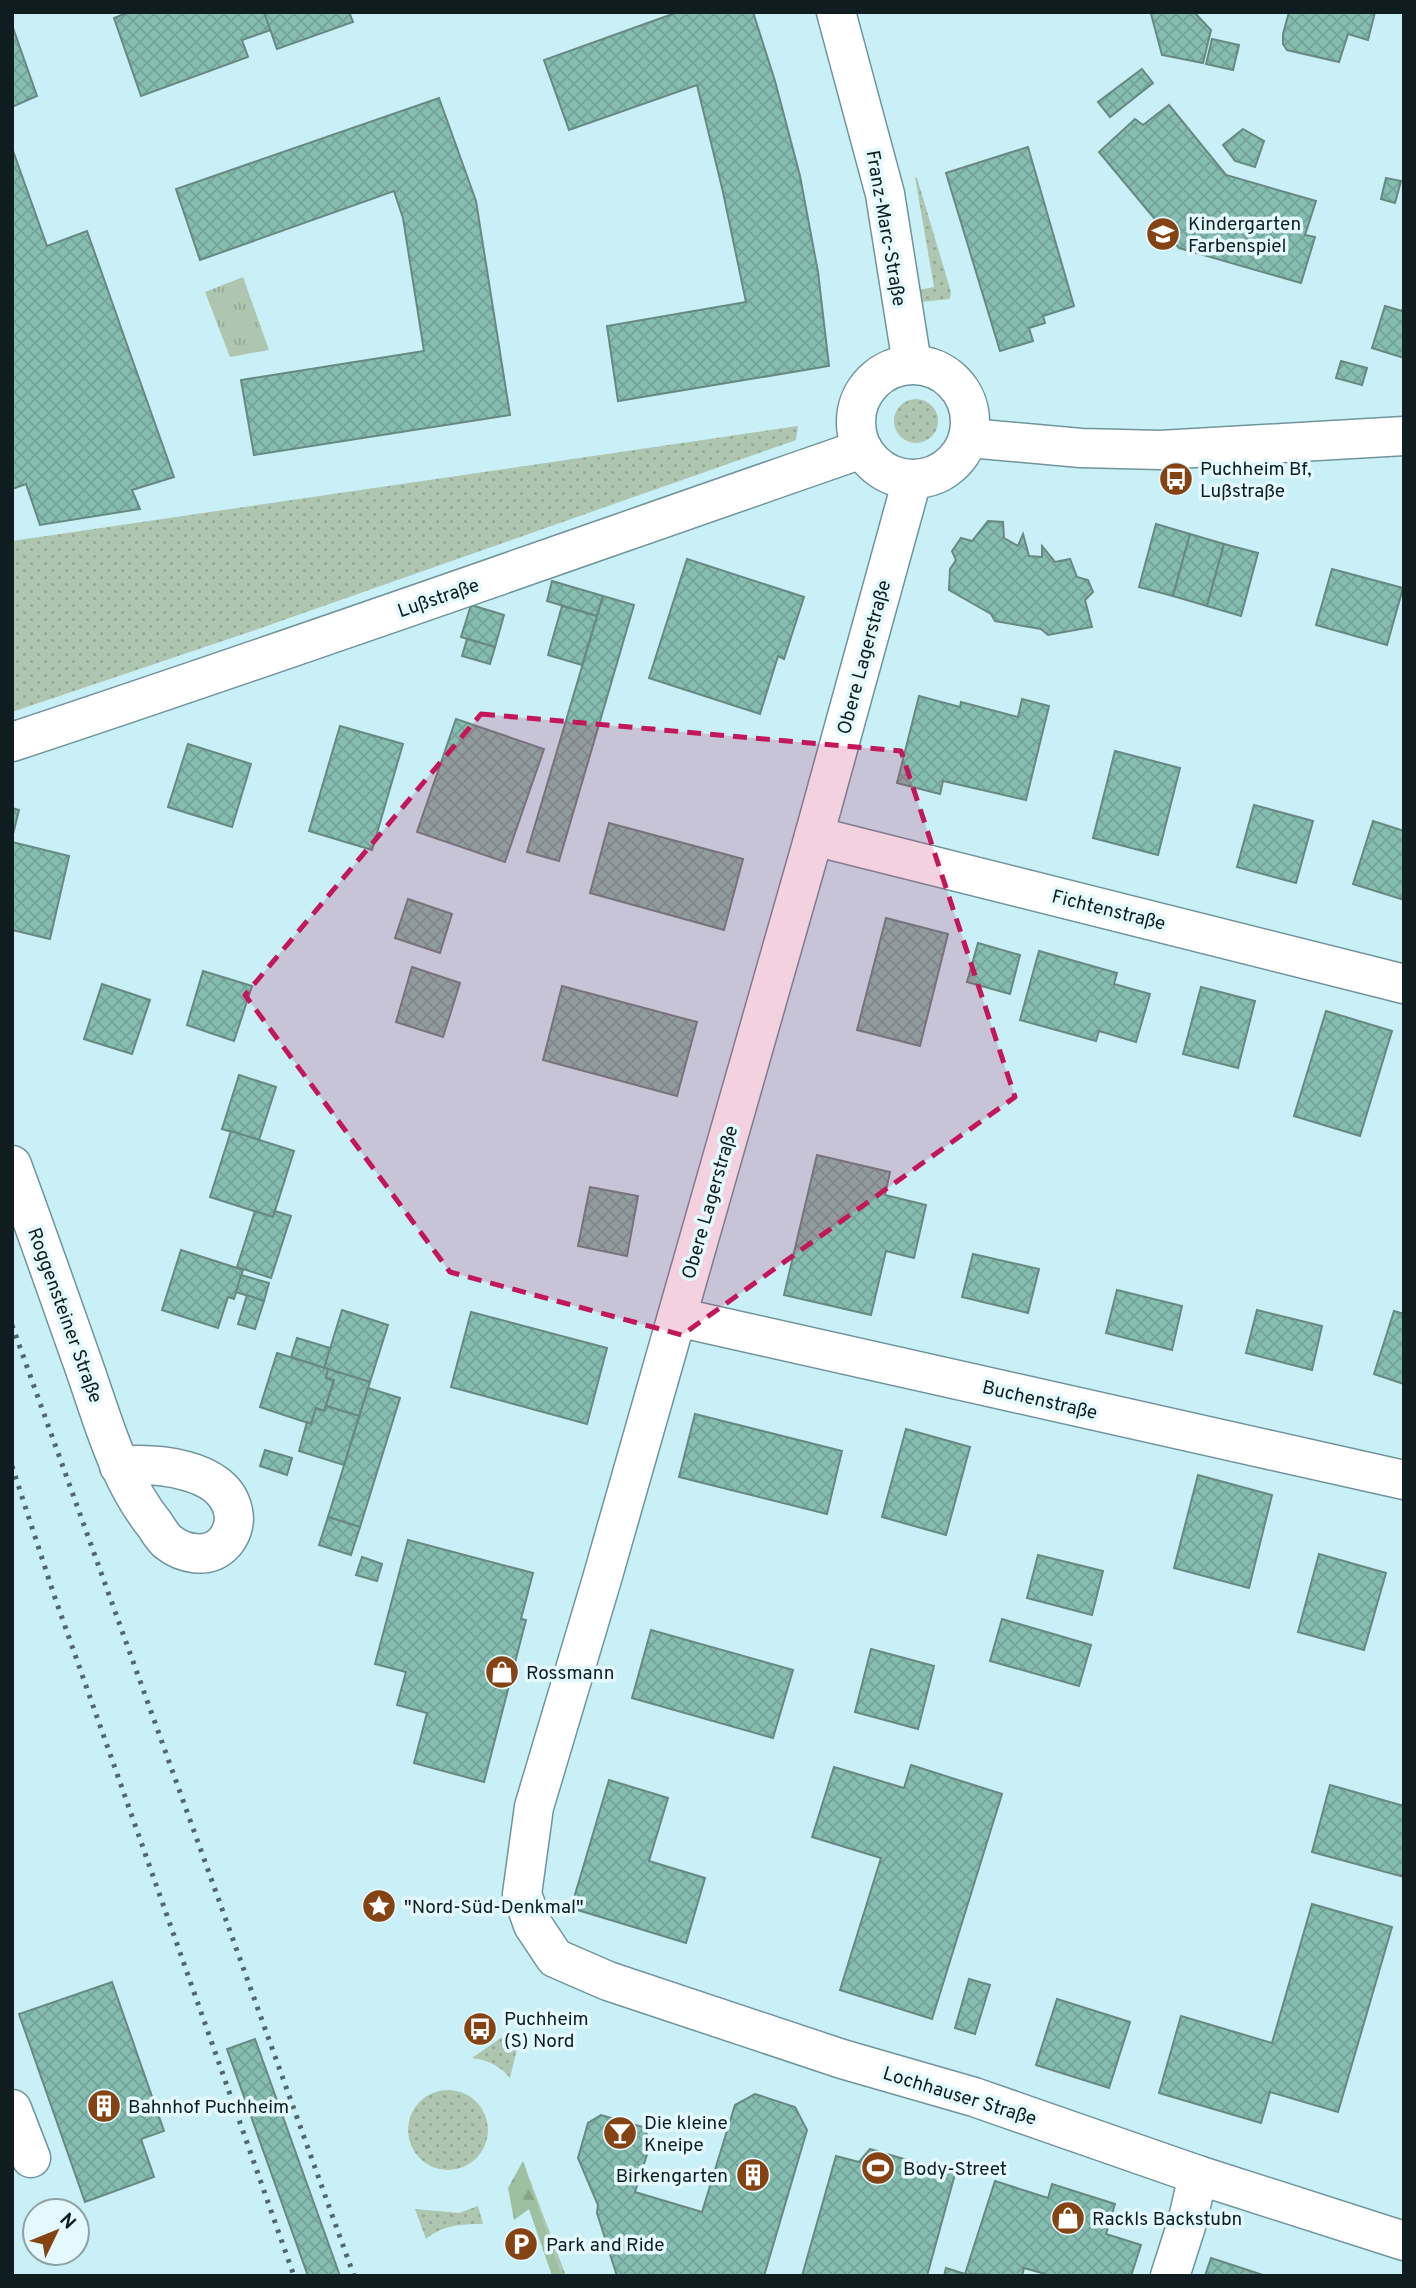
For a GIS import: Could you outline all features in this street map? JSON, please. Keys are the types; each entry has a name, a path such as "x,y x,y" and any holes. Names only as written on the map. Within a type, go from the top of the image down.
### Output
{"street":[{"name":"Franz-Marc-Straße","path":"836,12 885,194 912,364"},
{"path":"912,364 929,366 946,374 959,387 968,403 971,421 969,438 961,455 948,469 931,477 912,480 897,478 883,471 862,449 856,430 857,411 863,393 876,378 892,368 912,364"},
{"path":"969,438 1081,448 1160,450 1404,436"},
{"name":"Lußstraße","path":"12,742 862,449"},
{"name":"Obere Lagerstraße","path":"533,1925 523,1894 534,1807 599,1591 814,836 912,480"},
{"name":"Fichtenstraße","path":"814,836 1404,984"},
{"name":"Roggensteiner Straße","path":"12,1165 119,1466"},
{"name":"Buchenstraße","path":"677,1317 1404,1480"},
{"name":"Lochhauser Straße","path":"533,1925 555,1958 608,1981 842,2059 974,2097 1198,2175 1404,2241"},
{"path":"12,2109 31,2158"},
{"path":"1170,2276 1187,2223 1198,2175"}],"highlighted area":[{"path":"481,714 901,751 1015,1097 682,1335 450,1272 245,995"}],"green space":[{"path":"915,177 951,292 950,299 921,302 919,290 934,287"},
{"path":"243,277 269,350 230,357 205,292"},
{"path":"916,399 931,406 938,421 931,436 916,443 901,436 894,421 901,406"},
{"path":"798,426 796,440 258,629 12,712 12,541"},
{"path":"508,2033 517,2033 519,2040 510,2078 493,2064 472,2058"},
{"path":"440,2090 456,2090 477,2101 488,2122 488,2138 477,2159 456,2170 440,2170 426,2164 414,2152 408,2138 408,2122 414,2108 426,2096"},
{"path":"523,2161 566,2276 562,2276"},
{"path":"523,2161 562,2276 552,2276 529,2209 514,2220 508,2188"},
{"path":"478,2206 483,2224 453,2226 426,2239 415,2209 459,2213"}],"building":[{"path":"129,12 264,12 271,30 242,40 248,57 141,96 114,18"},
{"path":"264,12 349,12 353,22 277,49"},
{"path":"678,12 753,12 775,81 800,176 818,272 829,366 618,401 607,326 746,302 723,192 697,85 569,130 544,60"},
{"path":"1194,12 1211,30 1203,63 1162,55 1151,14"},
{"path":"1289,12 1375,12 1368,40 1348,34 1339,62 1287,50 1283,44 1283,34"},
{"path":"12,25 37,96 12,107"},
{"path":"1212,39 1239,45 1233,70 1206,64"},
{"path":"1142,69 1153,83 1110,117 1098,102"},
{"path":"439,98 476,201 510,415 254,455 241,380 424,351 403,218 394,191 200,260 176,189"},
{"path":"1169,105 1226,175 1316,201 1305,235 1315,237 1301,283 1179,248 1099,152 1135,119 1143,125"},
{"path":"1243,129 1264,141 1255,167 1235,161 1223,145"},
{"path":"1028,147 1074,306 1043,316 1045,323 1029,328 1033,341 1000,351 946,173"},
{"path":"12,148 47,246 87,231 174,477 132,490 140,509 40,525 26,484 12,489"},
{"path":"1386,178 1401,181 1395,203 1381,199"},
{"path":"1404,304 1404,358 1372,348 1385,306 1402,311"},
{"path":"1341,361 1367,368 1362,385 1336,378"},
{"path":"988,521 1003,522 1004,538 1018,546 1023,534 1029,556 1042,557 1042,546 1055,562 1070,559 1077,577 1088,580 1093,592 1085,600 1092,627 1048,635 1041,629 995,621 991,614 949,590 950,569 956,560 952,551 961,538 972,541"},
{"path":"1156,524 1190,534 1173,596 1139,587"},
{"path":"1190,534 1224,544 1207,606 1173,596"},
{"path":"1224,544 1258,553 1241,616 1207,606"},
{"path":"687,559 804,597 784,659 778,656 760,714 649,678"},
{"path":"1332,569 1403,588 1387,645 1316,625"},
{"path":"552,581 603,596 597,616 547,601"},
{"path":"603,596 634,605 559,861 527,852"},
{"path":"471,605 504,615 495,647 461,637"},
{"path":"562,606 597,616 582,665 548,655"},
{"path":"467,639 495,647 490,664 462,656"},
{"path":"919,696 960,707 961,702 1018,717 1022,699 1049,706 1026,800 943,781 940,794 897,783"},
{"path":"456,719 544,749 505,862 417,832"},
{"path":"340,726 403,744 372,850 309,831"},
{"path":"188,744 251,764 232,827 168,807"},
{"path":"1115,751 1180,768 1158,855 1093,838"},
{"path":"1254,805 1313,821 1296,883 1237,867"},
{"path":"12,808 19,810 12,838"},
{"path":"1373,821 1404,831 1404,900 1353,884"},
{"path":"609,823 743,859 724,930 590,893"},
{"path":"12,842 69,856 50,939 12,930"},
{"path":"408,899 452,914 440,953 395,938"},
{"path":"886,918 948,934 920,1046 857,1030"},
{"path":"978,943 1020,955 1010,994 967,982"},
{"path":"1039,951 1117,973 1114,984 1150,994 1136,1042 1099,1031 1096,1041 1020,1020"},
{"path":"412,967 460,983 443,1037 396,1022"},
{"path":"203,971 252,986 234,1041 187,1025"},
{"path":"102,984 150,1000 132,1054 84,1039"},
{"path":"562,986 697,1022 677,1096 543,1060"},
{"path":"1201,987 1255,1001 1238,1068 1183,1054"},
{"path":"1326,1011 1392,1031 1360,1136 1294,1116"},
{"path":"239,1075 276,1087 259,1140 222,1129"},
{"path":"231,1131 294,1151 273,1217 210,1197"},
{"path":"817,1155 890,1172 885,1195 926,1205 914,1258 886,1251 871,1315 784,1295"},
{"path":"590,1187 638,1196 627,1256 578,1246"},
{"path":"255,1211 273,1217 275,1211 291,1216 271,1278 237,1267"},
{"path":"181,1250 243,1270 234,1299 228,1297 218,1328 162,1310"},
{"path":"973,1254 1039,1269 1028,1313 962,1297"},
{"path":"241,1275 269,1283 264,1301 236,1292"},
{"path":"1117,1290 1182,1306 1172,1350 1106,1333"},
{"path":"247,1295 264,1301 255,1329 238,1324"},
{"path":"342,1310 388,1325 370,1382 324,1368"},
{"path":"1257,1310 1322,1326 1312,1370 1246,1353"},
{"path":"1394,1311 1404,1314 1404,1384 1374,1374"},
{"path":"471,1312 607,1348 587,1424 451,1387"},
{"path":"297,1338 330,1348 324,1368 291,1357"},
{"path":"277,1353 328,1369 326,1378 334,1380 324,1411 316,1408 311,1424 260,1407"},
{"path":"328,1369 370,1382 359,1416 326,1406 334,1380 326,1378"},
{"path":"368,1388 400,1398 360,1527 328,1517"},
{"path":"326,1406 359,1416 344,1465 299,1451 307,1422 311,1424 316,1408 324,1411"},
{"path":"695,1414 842,1451 827,1514 679,1477"},
{"path":"906,1429 970,1447 946,1535 882,1517"},
{"path":"265,1450 292,1458 287,1475 260,1466"},
{"path":"1198,1475 1272,1495 1249,1588 1174,1568"},
{"path":"328,1517 360,1527 351,1555 319,1545"},
{"path":"408,1540 533,1573 521,1619 526,1620 484,1782 414,1763 427,1713 397,1705 406,1672 375,1664"},
{"path":"1319,1554 1386,1573 1364,1650 1298,1632"},
{"path":"1038,1555 1103,1571 1092,1615 1027,1598"},
{"path":"362,1557 382,1564 377,1581 356,1575"},
{"path":"1002,1619 1091,1645 1079,1686 990,1661"},
{"path":"651,1630 793,1670 773,1738 632,1698"},
{"path":"871,1649 934,1666 918,1729 855,1712"},
{"path":"911,1765 1002,1794 932,2019 840,1990 881,1858 812,1837 834,1767 904,1788"},
{"path":"609,1780 668,1798 649,1861 705,1878 686,1943 571,1908"},
{"path":"1330,1785 1404,1806 1404,1877 1312,1852"},
{"path":"1312,1904 1392,1927 1338,2112 1270,2092 1261,2123 1159,2093 1181,2016 1272,2043"},
{"path":"969,1979 990,1985 975,2034 955,2028"},
{"name":"Bahnhof Puchheim","path":"112,1982 164,2131 141,2139 154,2177 91,2200 91,2197 83,2197 19,2014"},
{"path":"1057,1999 1130,2022 1109,2088 1036,2065"},
{"path":"255,2039 340,2276 308,2276 227,2049"},
{"name":"Birkengarten","path":"755,2094 795,2107 807,2130 764,2276 617,2276 597,2213 598,2205 578,2158 588,2123 601,2115 643,2127 651,2142 635,2192 702,2212 735,2105"},
{"path":"870,2149 955,2174 927,2276 802,2276 836,2156 859,2162"},
{"path":"995,2181 1048,2198 1052,2184 1115,2204 1106,2234 1141,2245 1131,2276 1044,2276 1045,2274 1024,2268 1022,2276 965,2274"},
{"path":"1211,2258 1266,2276 1205,2276"},
{"path":"946,2268 965,2274 971,2276 944,2276"}],"railway":[{"path":"12,1325 354,2276"},
{"path":"12,1466 54,1595 294,2276"}],"place":[{"name":"Kindergarten Farbenspiel","path":"1163,234"},
{"name":"Puchheim Bf, Lußstraße","path":"1176,479"},
{"name":"Rossmann","path":"502,1672"},
{"name":"\"Nord-Süd-Denkmal\"","path":"379,1906"},
{"name":"Puchheim (S) Nord","path":"480,2029"},
{"name":"Bahnhof Puchheim","path":"104,2106"},
{"name":"Die kleine Kneipe","path":"620,2133"},
{"name":"Body-Street","path":"878,2168"},
{"name":"Birkengarten","path":"753,2175"},
{"name":"Rackls Backstubn","path":"1068,2218"},
{"name":"Park and Ride","path":"521,2244"}]}
